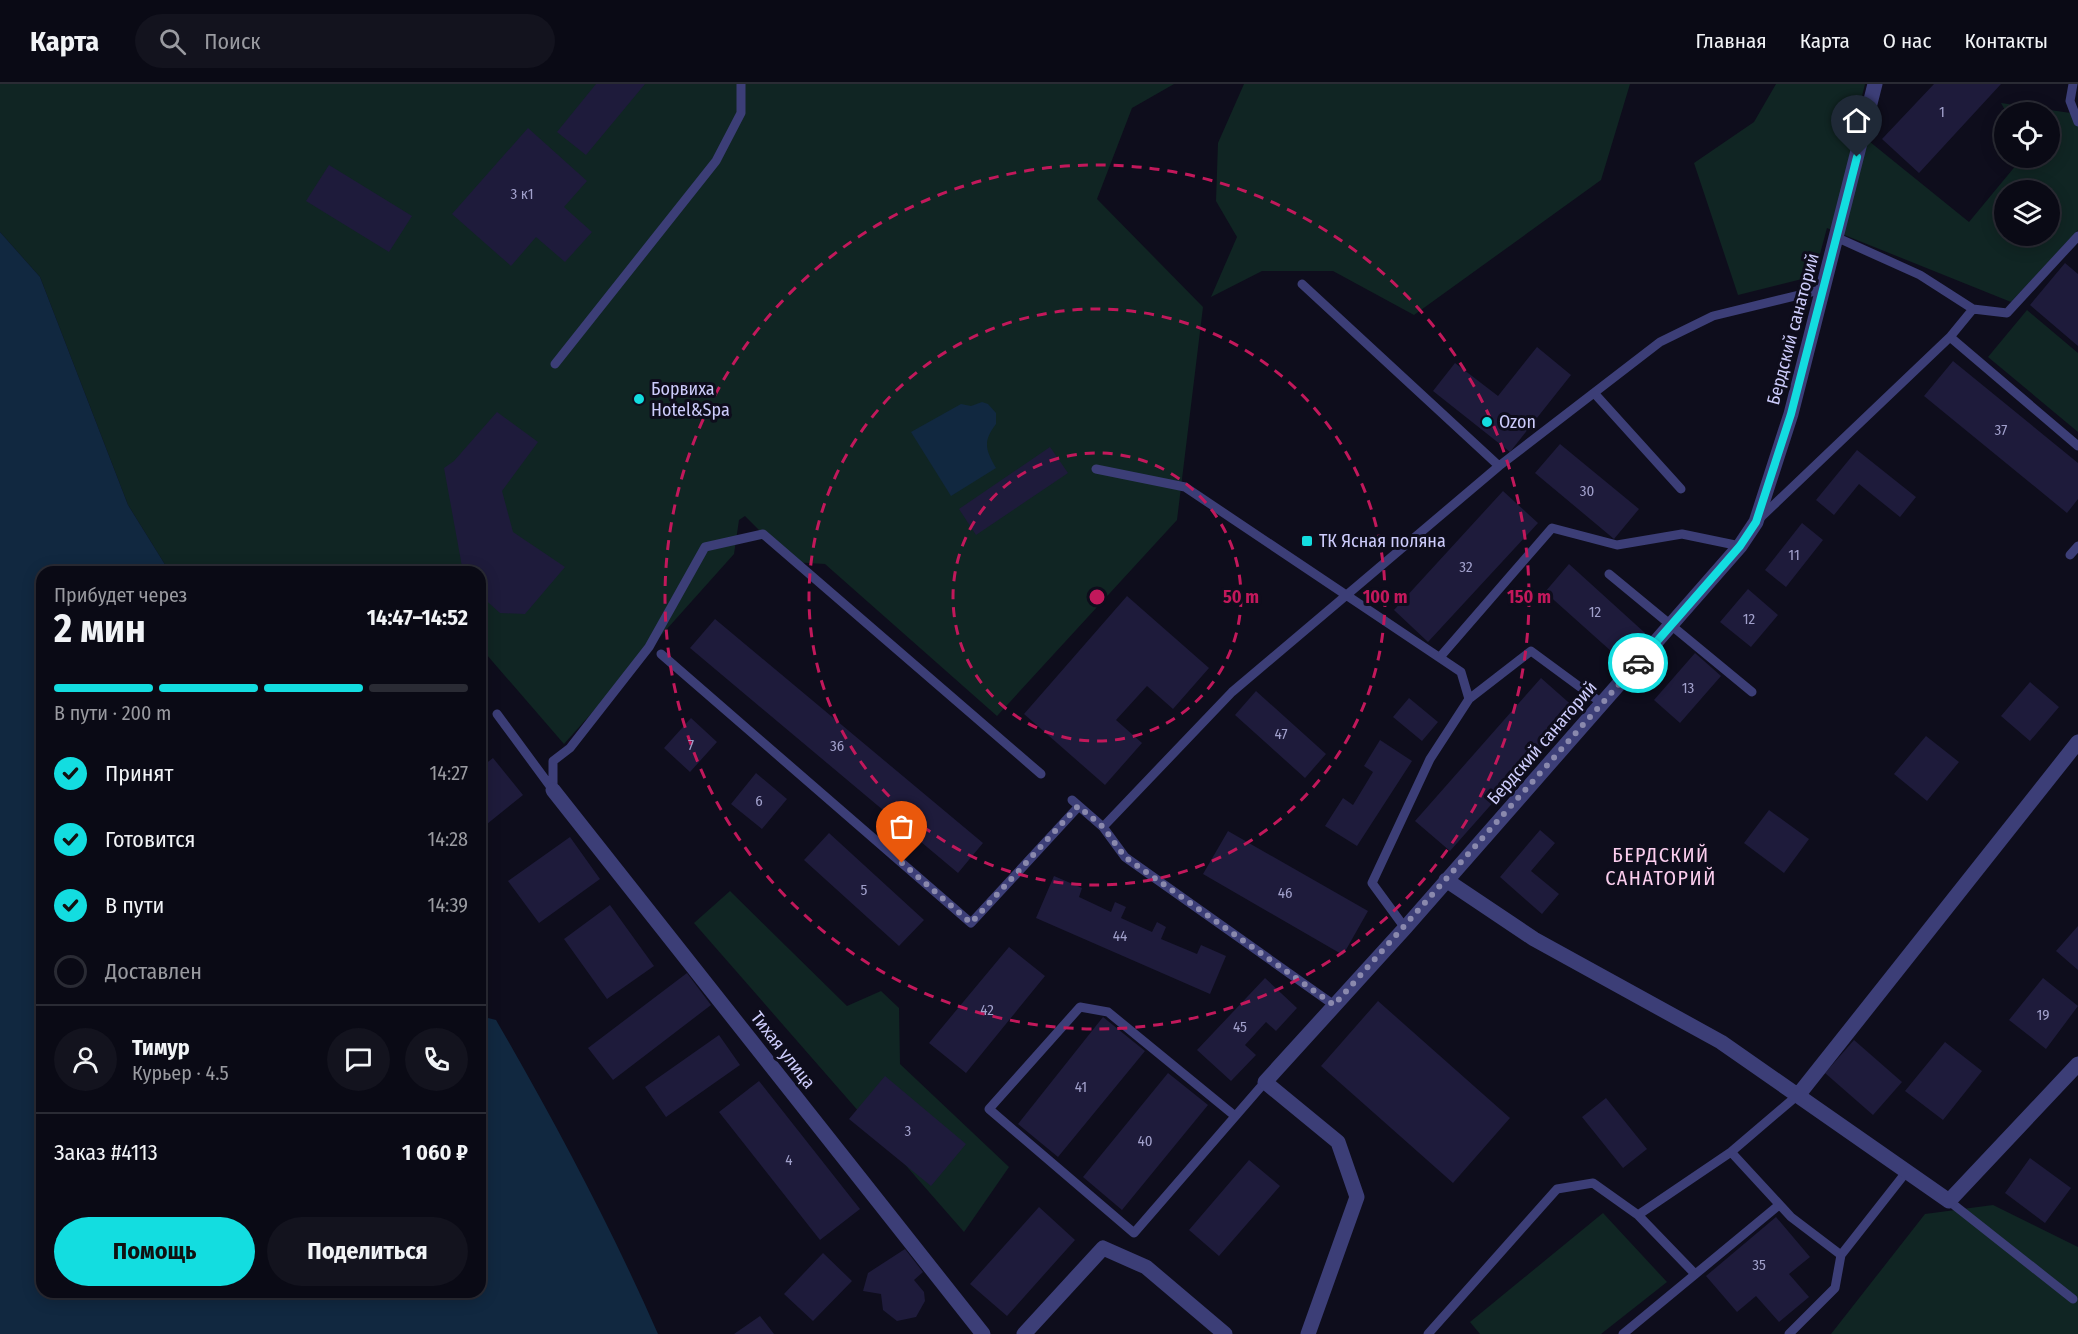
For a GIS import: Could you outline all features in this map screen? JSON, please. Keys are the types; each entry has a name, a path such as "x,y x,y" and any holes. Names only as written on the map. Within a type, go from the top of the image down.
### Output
{"street":[{"name":"Бердский санаторий","path":"1265,1082 1603,704 1740,546 1756,522 1791,414 1838,238 1875,84"},
{"path":"1799,1094 2078,742"},
{"name":"Тихая улица","path":"553,790 982,1334"},
{"path":"1446,880 1534,939 1720,1042 1799,1094 1949,1201 2078,1064"},
{"path":"1265,1082 1338,1142 1358,1197 1308,1334"},
{"path":"1024,1334 1103,1248 1146,1268 1225,1334"}],"lane":[{"path":"555,364 716,161 741,113 741,84"},
{"path":"2073,84 2070,101 2078,122"},
{"path":"1838,238 1920,275 1973,309 2007,313 2078,236"},
{"path":"1302,284 1499,466"},
{"path":"1103,827 1232,692 1499,466 1660,342 1713,316 1824,289"},
{"path":"1756,522 1950,337 1973,309"},
{"path":"1950,337 2078,446"},
{"path":"1595,394 1681,489"},
{"path":"1096,469 1185,487 1274,549 1347,593 1461,672 1469,699"},
{"path":"1440,657 1552,528 1617,545 1682,534 1740,546"},
{"path":"553,790 553,761 570,748 649,647 705,547 763,534 1041,774"},
{"path":"2070,555 2078,546"},
{"path":"1609,574 1752,692"},
{"path":"1405,928 1372,883 1430,759 1469,699 1531,651 1603,704"},
{"path":"661,654 971,923 1075,803 1103,827 1125,857 1334,1005"},
{"path":"497,714 553,790"},
{"path":"1235,1116 1108,1012 1080,1007 989,1109 1134,1233 1265,1082"},
{"path":"1638,1215 1731,1152 1799,1094"},
{"path":"1731,1152 1779,1205 1841,1255"},
{"path":"1789,1334 1835,1288 1841,1255 1907,1171"},
{"path":"1428,1334 1557,1189 1593,1183 1638,1215 1695,1274"},
{"path":"1949,1201 2073,1299"},
{"path":"1623,1334 1779,1205"}],"green space":[{"name":"Борвиха Hotel&Spa","path":"0,84 1174,84 1132,108 1097,199 1203,307 1177,520 997,716 825,564 791,562 745,516 739,520 734,554 564,744 486,654 486,566 166,566 128,505 40,277 0,232"},
{"path":"1244,84 1630,84 1601,180 1414,315 1333,271 1262,271 1211,297 1237,237 1216,201 1218,143"},
{"path":"1776,84 1865,84 1854,129 1969,222 1994,192 1994,246 2060,246 2060,180 2004,180 2014,168 2060,168 2060,111 2078,114 2078,230 2011,302 1827,228 1814,276 1738,295 1694,163 1754,122"},
{"path":"2027,310 2078,353 2078,432 1988,357"},
{"path":"730,891 847,1006 881,991 899,1008 900,1064 1009,1167 964,1232 694,923"},
{"path":"1993,1205 2078,1247 2078,1334 1831,1334 1925,1214"},
{"path":"1603,1213 1667,1282 1601,1334 1480,1334 1470,1322"}],"water":[{"path":"0,232 40,277 128,505 166,566 36,566 36,1298 486,1298 486,1018 496,1020 561,1135 658,1334 0,1334"},
{"path":"982,402 988,404 996,413 996,424 989,435 987,445 996,468 951,496 911,432 961,404 971,406"}],"building":[{"path":"596,84 645,84 586,155 557,132"},
{"path":"1934,84 2001,84 1919,173 1882,139"},
{"path":"528,128 587,181 564,207 592,232 565,262 536,237 511,266 452,214"},
{"path":"329,165 412,216 389,252 306,201"},
{"path":"2065,263 2078,274 2078,346 2030,305"},
{"path":"1537,347 1571,375 1510,452 1433,391 1455,363 1498,396"},
{"path":"1953,361 2078,463 2078,499 2067,513 1924,396"},
{"path":"497,412 538,442 502,491 513,532 565,567 525,614 500,613 486,600 486,566 462,566 444,468 454,461"},
{"path":"1560,444 1639,509 1614,539 1535,473"},
{"path":"1050,447 1068,473 976,535 959,509"},
{"path":"1857,450 1916,497 1900,517 1859,484 1834,515 1816,500"},
{"path":"1503,491 1538,523 1428,642 1394,610"},
{"path":"1802,523 1823,540 1786,587 1765,570"},
{"path":"1569,564 1645,633 1621,660 1545,592"},
{"path":"1748,589 1778,615 1751,647 1720,622"},
{"path":"1127,596 1209,668 1173,709 1147,686 1116,720 1142,743 1105,785 1024,714"},
{"path":"715,619 983,843 958,873 690,648"},
{"path":"1695,653 1721,676 1680,723 1654,700"},
{"path":"1541,678 1576,709 1450,851 1415,821"},
{"path":"2030,682 2059,707 2030,741 2001,716"},
{"path":"1256,691 1326,754 1305,778 1235,715"},
{"path":"1409,698 1438,722 1422,741 1393,717"},
{"path":"691,718 717,742 690,772 664,748"},
{"path":"1926,736 1959,762 1927,801 1894,774"},
{"path":"1380,740 1412,761 1357,846 1325,826 1343,798 1353,805 1373,772 1364,766"},
{"path":"493,758 523,795 486,825 486,763"},
{"path":"756,773 787,799 762,829 731,804"},
{"path":"1769,810 1809,839 1784,873 1744,843"},
{"path":"1540,830 1555,843 1531,871 1559,894 1542,914 1500,877"},
{"path":"1228,831 1368,911 1343,955 1203,874"},
{"path":"829,833 924,920 899,946 804,860"},
{"path":"570,837 600,879 539,923 508,881"},
{"path":"1054,876 1082,888 1079,897 1111,912 1115,902 1126,907 1121,918 1152,932 1157,922 1166,927 1161,939 1197,954 1201,945 1226,956 1210,994 1036,918"},
{"path":"610,905 654,966 607,999 564,939"},
{"path":"2078,926 2078,970 2056,951"},
{"path":"1009,947 1045,976 966,1073 929,1043"},
{"path":"687,973 711,1005 613,1080 588,1048"},
{"path":"1265,978 1297,1008 1276,1031 1266,1022 1245,1045 1256,1055 1231,1081 1197,1050"},
{"path":"2043,978 2078,1006 2046,1049 2009,1020"},
{"path":"1378,1001 1510,1118 1453,1183 1321,1066"},
{"path":"1103,1017 1145,1051 1058,1157 1018,1124"},
{"path":"719,1035 740,1065 666,1117 645,1087"},
{"path":"1854,1040 1902,1082 1873,1115 1825,1073"},
{"path":"1945,1042 1982,1071 1943,1120 1905,1091"},
{"path":"1168,1073 1208,1105 1122,1210 1083,1177"},
{"path":"885,1076 966,1144 931,1186 849,1119"},
{"path":"759,1081 860,1209 820,1240 719,1112"},
{"path":"1606,1098 1647,1149 1623,1168 1582,1117"},
{"path":"2030,1158 2071,1188 2045,1223 2005,1193"},
{"path":"1249,1160 1280,1186 1219,1256 1189,1230"},
{"path":"1039,1207 1075,1240 1007,1316 970,1284"},
{"path":"1776,1217 1810,1257 1789,1274 1809,1297 1779,1322 1756,1296 1737,1312 1706,1276"},
{"path":"905,1249 923,1272 914,1280 924,1292 925,1301 916,1317 897,1321 883,1310 881,1294 863,1291 868,1273"},
{"path":"823,1253 852,1281 813,1321 784,1294"},
{"path":"760,1316 774,1334 734,1334"}],"way so far":[{"path":"902,863 971,923 1078,806 1103,827 1125,857 1334,1005 1405,928 1638,663"}],"place":[{"name":"Борвиха Hotel&Spa","path":"639,399"},
{"name":"Ozon","path":"1487,422"},
{"name":"ТК Ясная поляна","path":"1307,541"}],"district":[{"name":"БЕРДСКИЙ САНАТОРИЙ","path":"1661,866"}],"route":[{"path":"1638,663 1740,546 1756,522 1791,414 1857,157"}]}
